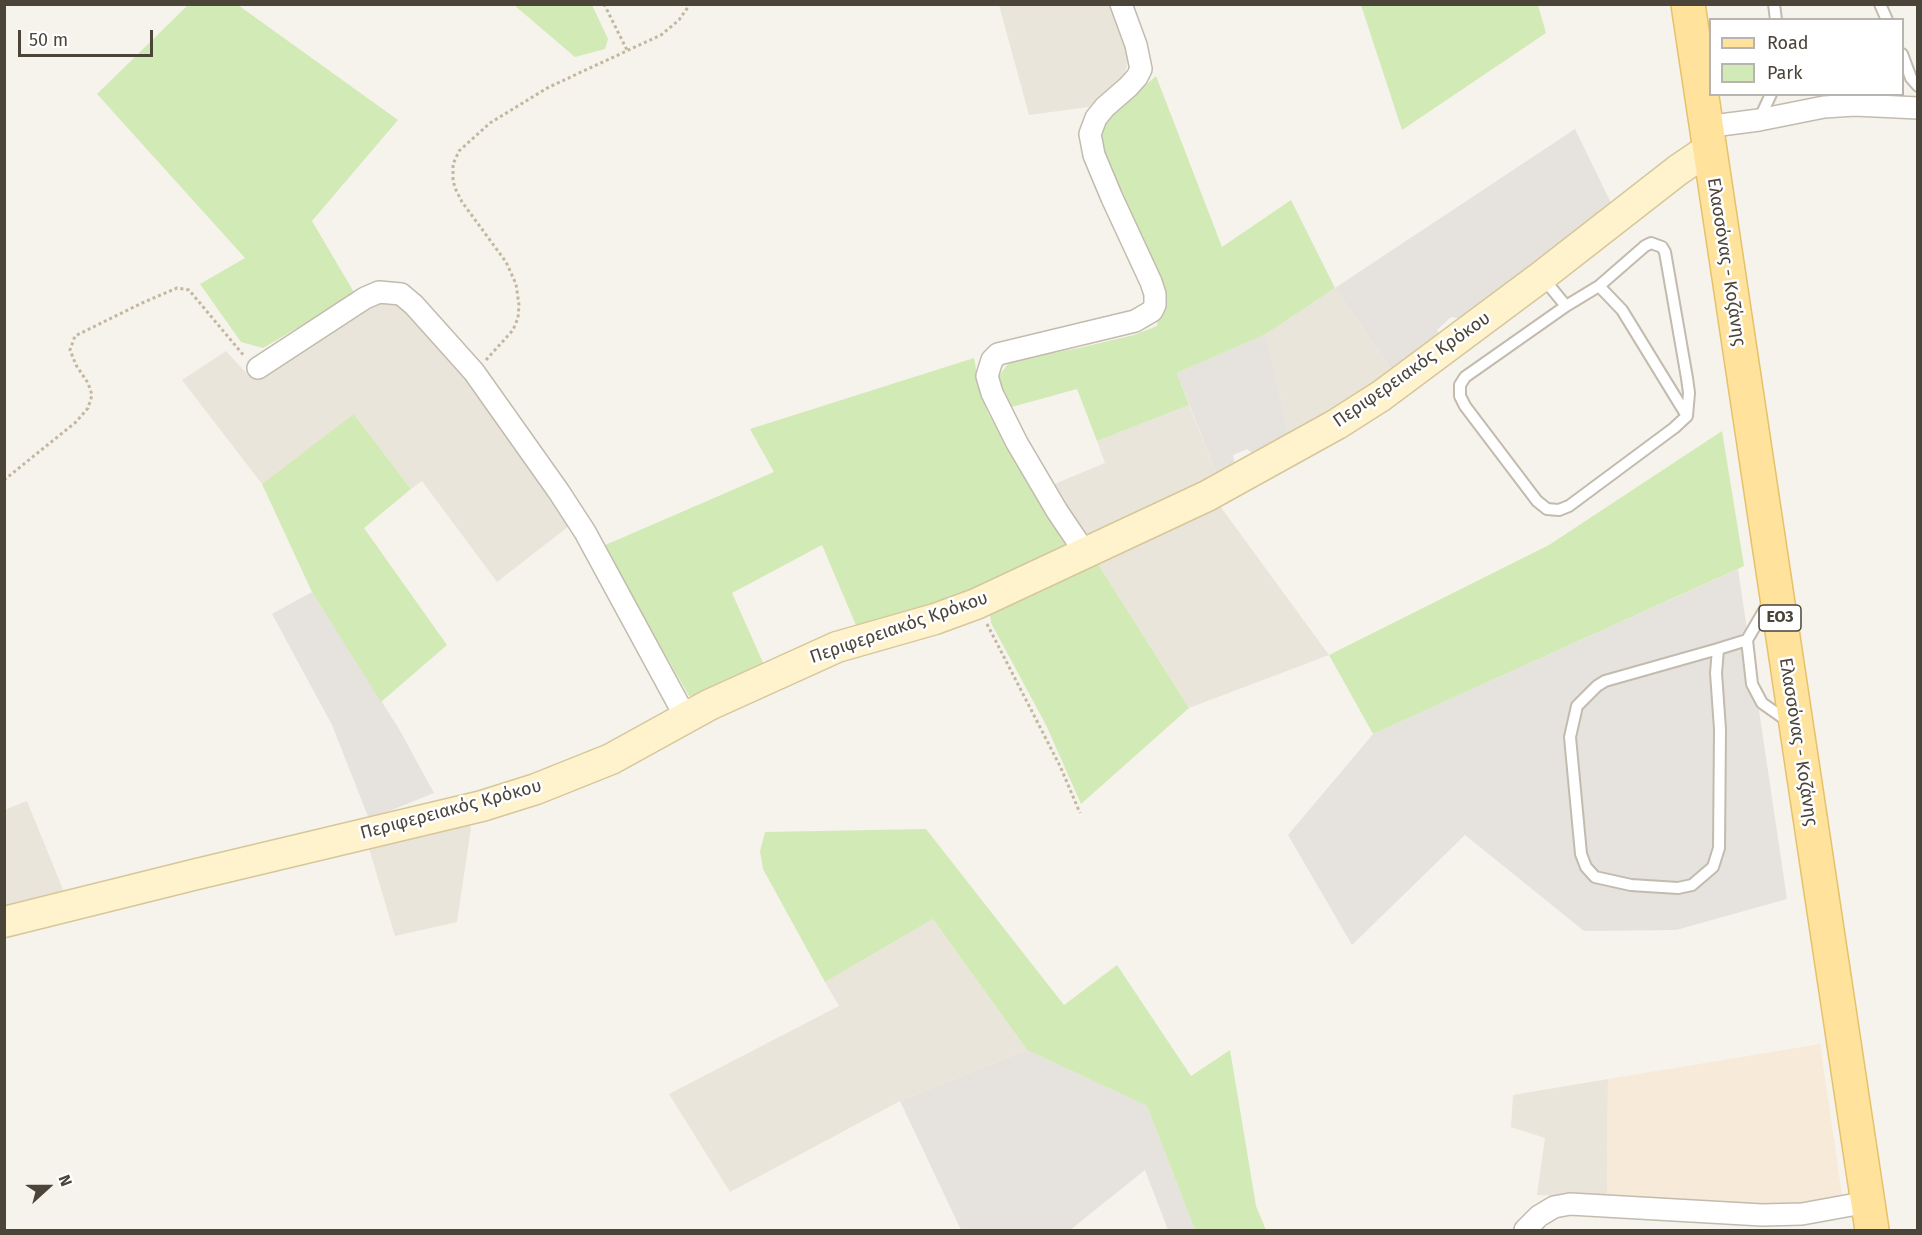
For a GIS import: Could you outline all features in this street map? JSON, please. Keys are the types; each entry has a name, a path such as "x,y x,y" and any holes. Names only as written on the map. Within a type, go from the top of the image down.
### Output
{"main road":[{"name":"Ελασσόνας - Κοζάνης","path":"1688,4 1870,1216"}],"street":[{"path":"1086,554 1057,511 1017,443 992,393 987,376 992,360 998,354 1135,321 1152,310 1155,305 1155,294 1151,282 1094,155 1090,134 1096,118 1128,87 1141,69 1136,45 1121,4"},
{"path":"1707,138 1759,120 1824,107 1855,105 1917,108"},
{"name":"Περιφερειακός Κρόκου","path":"4,922 482,806 561,781 611,759 709,705 837,647 935,619 976,604 1086,554 1207,496 1337,424 1381,396 1542,276 1678,170 1707,138"},
{"path":"258,368 365,298 380,292 391,291 401,294 414,305 474,372 585,532 686,718"},
{"path":"1525,1230 1539,1216 1554,1207 1569,1204 1762,1215 1870,1216"}],"lane":[{"path":"1880,4 1886,18"},
{"path":"1904,59 1911,78 1917,86"},
{"path":"1759,120 1770,96"},
{"path":"1651,243 1662,247 1665,252 1687,378 1689,393 1687,416 1569,506 1559,510 1547,509 1537,501 1465,406 1460,396 1460,385 1465,377 1566,306 1599,286 1645,246 1651,243"},
{"path":"1542,276 1566,306"},
{"path":"1599,286 1622,310 1687,416"},
{"path":"1776,591 1747,640 1752,684 1762,704 1795,726"},
{"path":"1718,649 1716,673 1720,729 1719,848 1713,867 1692,885 1677,888 1631,885 1595,877 1586,867 1581,854 1570,737 1576,706 1605,681 1747,640"}],"path":[{"path":"604,4 627,50"},
{"path":"474,372 513,330 518,318 519,305 516,284 506,262 482,231 455,188 453,164 459,151 490,123 521,103 549,87 667,31 679,20 690,4"},
{"path":"4,480 76,422 88,408 92,395 88,383 69,350 75,336 142,303 177,288 189,290 238,350 258,368"},
{"path":"976,604 1060,766 1080,813"}],"shaded area":[{"path":"999,5 1113,5 1130,56 1123,78 1089,107 1029,115"},
{"path":"1575,129 1612,205 1469,320 1451,317 1437,330 1443,338 1395,374 1335,288"},
{"path":"1335,288 1395,374 1289,437 1266,334"},
{"path":"384,299 400,303 472,383 569,526 497,582 422,481 411,489 355,415 262,484 182,380 226,351 252,379"},
{"path":"1266,334 1289,437 1254,455 1247,449 1233,455 1235,465 1217,475 1177,373"},
{"path":"1189,405 1217,475 1090,542 1052,485 1105,463 1097,441"},
{"path":"1220,506 1329,655 1189,708 1098,564"},
{"path":"1738,569 1787,899 1676,930 1584,931 1465,835 1352,945 1288,835 1373,734"},
{"path":"312,592 399,729 434,793 369,819 332,725 272,614"},
{"path":"27,801 64,892 5,906 4,810"},
{"path":"463,820 471,828 457,922 395,936 368,845"},
{"path":"933,919 1027,1050 900,1101 730,1192 669,1094 839,1006 825,982"},
{"path":"1820,1044 1842,1195 1783,1209 1607,1197 1608,1079"},
{"path":"1027,1050 1147,1106 1195,1230 1168,1230 1145,1170 1070,1230 961,1230 900,1101"},
{"path":"1608,1079 1607,1197 1537,1195 1545,1138 1511,1127 1513,1095"}],"green space":[{"path":"188,5 238,5 398,120 312,221 355,294 263,348 241,342 200,284 245,258 97,94"},
{"path":"514,5 592,5 608,39 605,49 575,57"},
{"path":"1361,5 1538,5 1546,33 1402,130"},
{"path":"1156,76 1222,247 1291,200 1335,288 1266,334 1177,373 1189,405 1097,441 1077,389 1008,408 999,376 1010,361 1134,335 1157,326 1163,291 1153,261 1098,143 1105,121"},
{"path":"974,358 988,413 1068,550 978,590 858,630 822,545 732,593 765,667 704,695 689,696 603,546 774,472 750,429"},
{"path":"354,414 411,489 364,528 447,645 381,702 312,592 262,484"},
{"path":"1722,431 1744,566 1373,734 1329,655 1549,545"},
{"path":"1098,564 1189,708 1081,804 1046,725 991,623 990,614"},
{"path":"926,829 1064,1005 1117,965 1191,1076 1230,1050 1256,1206 1266,1230 1195,1230 1147,1106 1027,1050 933,919 825,982 763,869 760,851 765,832"}]}
